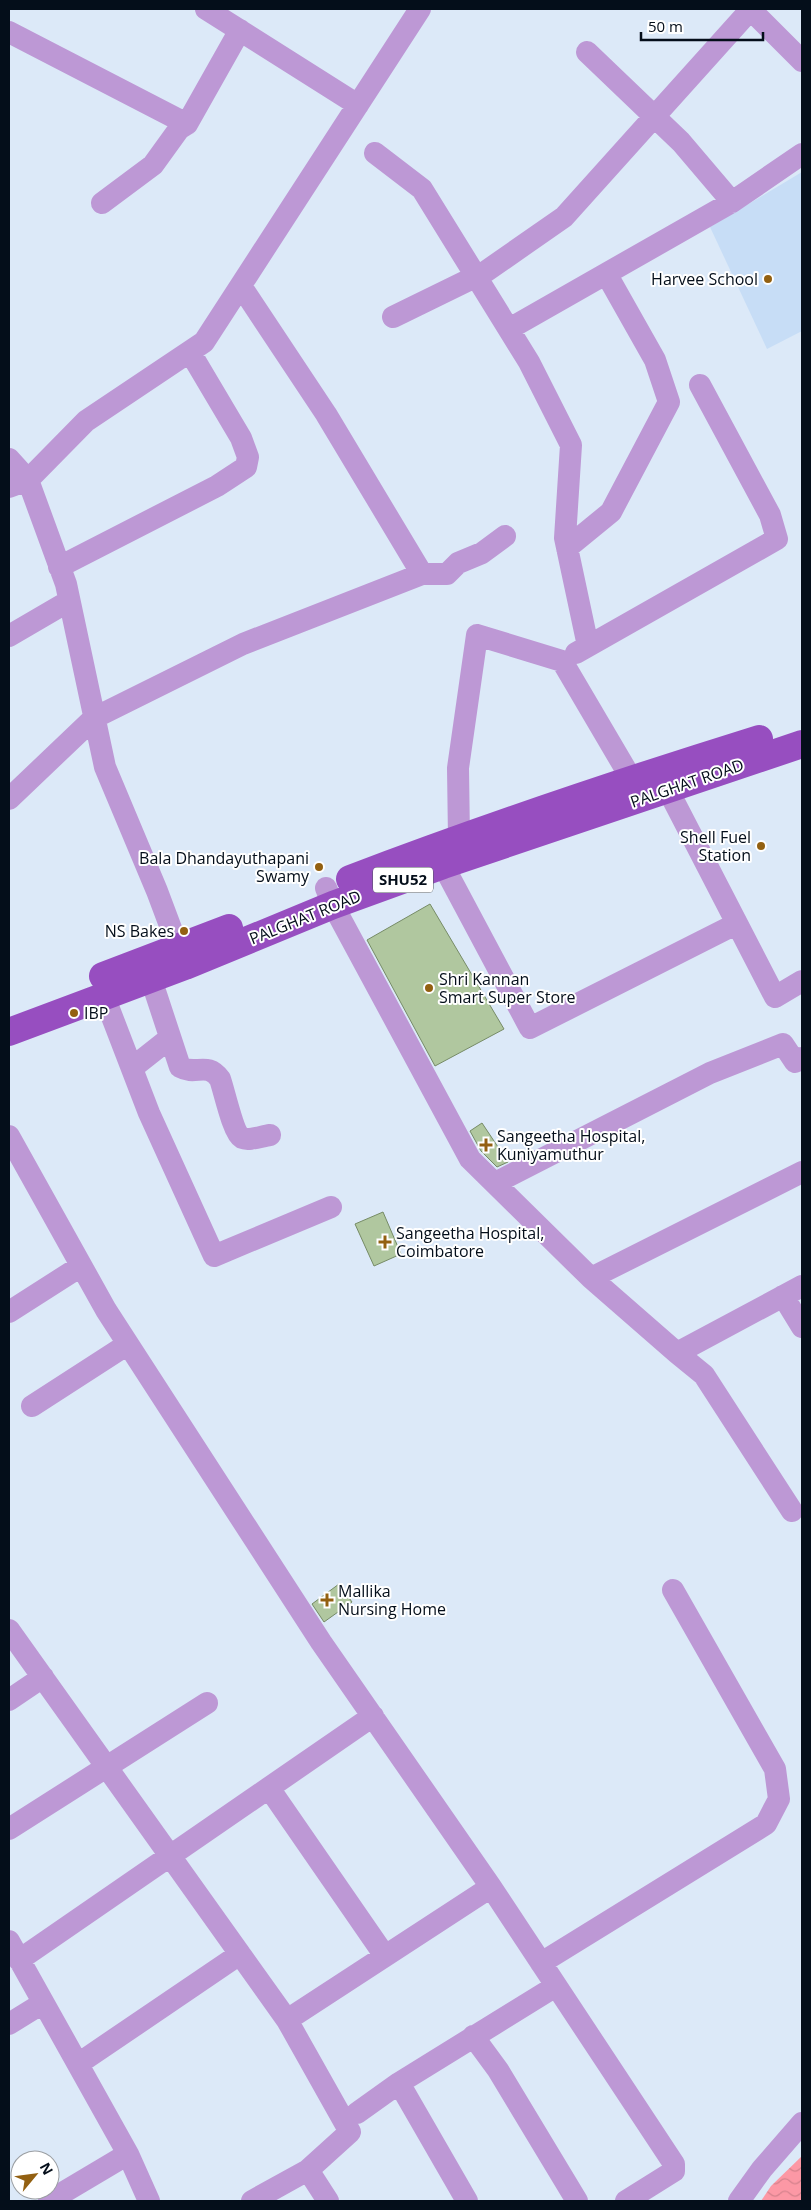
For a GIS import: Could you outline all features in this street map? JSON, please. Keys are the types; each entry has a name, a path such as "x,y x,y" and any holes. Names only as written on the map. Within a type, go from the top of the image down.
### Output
{"main road":[{"name":"PALGHAT ROAD","path":"9,1013 182,956 330,896 459,839 632,780 802,726"},
{"name":"PALGHAT ROAD","path":"330,896 443,865 802,744"},
{"name":"PALGHAT ROAD","path":"9,1032 151,979 182,956"}],"street":[{"path":"206,9 358,105"},
{"path":"18,483 86,421 204,342 420,9"},
{"path":"393,317 476,276 564,217 751,9 802,61"},
{"path":"102,202 153,165 179,129 188,124 240,30"},
{"path":"9,32 188,124"},
{"path":"587,52 655,115 681,142 732,202"},
{"path":"375,153 422,189 529,362 571,445 565,538 588,646"},
{"path":"509,329 607,275 732,202 802,154"},
{"path":"567,548 611,512 669,402 655,360 607,275"},
{"path":"240,286 326,414 422,574"},
{"path":"59,567 217,486 246,467 248,457 241,438 190,352"},
{"path":"562,661 777,539 770,515 700,385"},
{"path":"9,459 18,483 59,567 69,600 105,767 182,956"},
{"path":"9,799 94,718 244,644 422,574 447,574 458,563 482,553 505,536"},
{"path":"9,636 69,600"},
{"path":"459,839 458,768 477,635 562,661 632,780"},
{"path":"668,790 775,997 802,981"},
{"path":"443,865 530,1028 728,928"},
{"path":"330,896 470,1159 591,1278 704,1375 792,1511"},
{"path":"151,979 180,1067 186,1070 210,1069 220,1078 236,1129 241,1137 245,1139 270,1135"},
{"path":"104,996 149,1113 214,1256 331,1207"},
{"path":"132,1068 170,1038"},
{"path":"494,1182 710,1073 784,1044 795,1062 802,1058"},
{"path":"9,1136 81,1266 128,1344 321,1642 491,1887 675,2168 674,2171 626,2201"},
{"path":"591,1278 802,1172"},
{"path":"9,1312 81,1266"},
{"path":"677,1353 793,1291 802,1327"},
{"path":"32,1406 128,1344"},
{"path":"541,1963 766,1824 779,1799 775,1769 672,1590"},
{"path":"9,1630 287,2020 350,2132 308,2170 252,2201"},
{"path":"9,1700 43,1677"},
{"path":"9,1829 207,1703"},
{"path":"149,2201 128,2154 14,1951 170,1856 373,1716"},
{"path":"269,1788 385,1956"},
{"path":"287,2020 491,1887"},
{"path":"78,2064 240,1954"},
{"path":"357,2113 399,2083 556,1986"},
{"path":"9,2024 43,2003"},
{"path":"473,2036 498,2070 577,2201"},
{"path":"399,2083 467,2201"},
{"path":"739,2201 762,2169 802,2123"},
{"path":"49,2201 128,2154"},
{"path":"308,2170 328,2201"}],"shaded area":[{"name":"Harvee School","path":"802,172 802,331 767,349 710,227"}],"water":[{"path":"802,2156 802,2201 761,2201 771,2186"}],"building":[{"name":"Shri Kannan Smart Super Store","path":"430,904 504,1029 435,1066 367,940"},
{"path":"482,1123 508,1162 497,1167 481,1151 470,1131"},
{"path":"383,1212 401,1254 374,1266 355,1224"},
{"path":"339,1584 352,1602 324,1622 312,1604"}],"place":[{"name":"Harvee School","path":"768,279"},
{"name":"Shell Fuel Station","path":"761,846"},
{"name":"Bala Dhandayuthapani Swamy","path":"319,867"},
{"name":"NS Bakes","path":"184,931"},
{"name":"Shri Kannan Smart Super Store","path":"429,988"},
{"name":"IBP","path":"74,1013"},
{"name":"Sangeetha Hospital, Kuniyamuthur","path":"486,1145"},
{"name":"Sangeetha Hospital, Coimbatore","path":"385,1242"},
{"name":"Mallika Nursing Home","path":"327,1600"}]}
